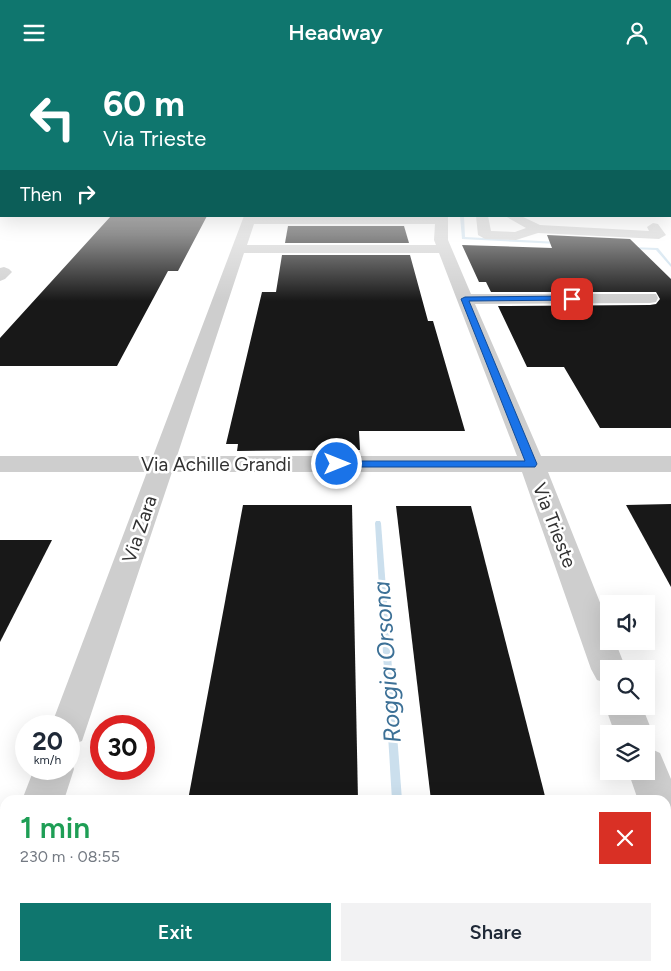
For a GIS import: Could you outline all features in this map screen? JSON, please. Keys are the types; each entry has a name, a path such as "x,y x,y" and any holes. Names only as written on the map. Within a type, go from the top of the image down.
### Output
{"street":[{"path":"482,217 485,235 516,236 537,229 659,235 653,227"},
{"path":"513,217 537,229"},
{"path":"555,217 579,223 671,227"},
{"path":"249,218 442,218"},
{"name":"Via Zara","path":"74,715 249,218"},
{"name":"Via Trieste","path":"442,218 441,240 532,464 606,660"},
{"path":"238,249 445,249"},
{"path":"465,299 649,303"},
{"path":"506,309 594,303"},
{"name":"Via Achille Grandi","path":"0,465 671,464"},
{"path":"45,795 50,780"},
{"path":"651,780 657,795"}],"building":[{"path":"110,217 206,217 178,271 168,271 117,366 0,366 0,338"},
{"path":"288,226 404,226 409,243 285,243"},
{"path":"547,235 630,239 671,279 671,428 600,428 564,367 527,367 498,306 650,305 656,304 660,299 656,292 491,292 486,282 479,282 462,245 552,248"},
{"path":"282,255 410,255 428,321 433,321 465,431 359,431 360,450 237,451 238,444 226,444 262,292 276,292"},
{"path":"671,504 671,587 626,505"},
{"path":"243,505 352,505 358,795 189,795"},
{"path":"396,506 471,506 545,795 430,795"},
{"path":"0,540 52,540 0,642"}],"waterway":[{"path":"462,217 463,238 558,243"},
{"path":"631,248 657,249 671,266"},
{"name":"Roggia Orsona","path":"378,523 397,795"}],"route":[{"path":"337,464 532,464 465,299 572,299"}]}
